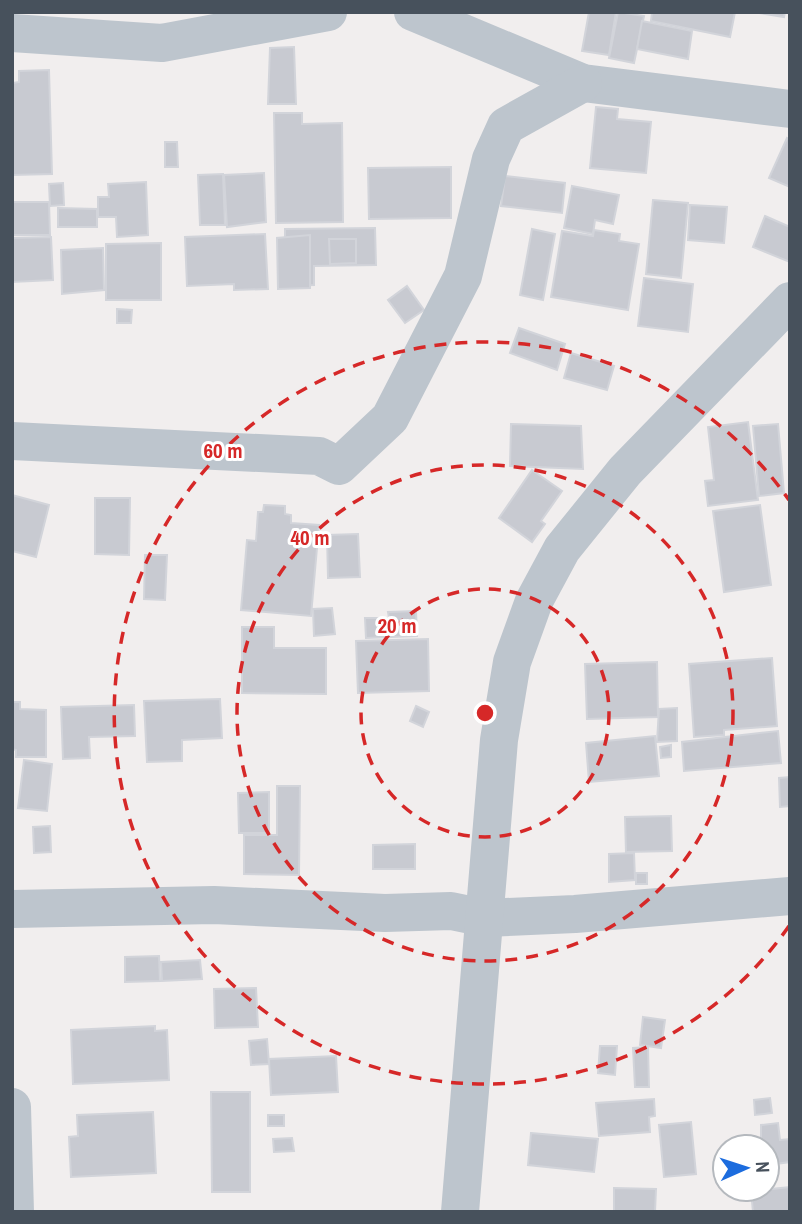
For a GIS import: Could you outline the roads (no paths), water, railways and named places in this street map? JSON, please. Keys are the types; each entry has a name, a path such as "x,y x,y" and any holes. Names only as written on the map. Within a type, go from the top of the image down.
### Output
{"street":[{"path":"12,33 162,43 328,12"},
{"path":"413,12 583,83 790,108"},
{"path":"12,441 319,456 339,466 390,418 463,276 491,159 506,125 583,83"},
{"path":"460,1212 468,915 512,662 534,601 562,549 625,471 790,302"},
{"path":"12,909 214,905 385,913 575,914 790,896"},
{"path":"12,1107 15,1212"}]}
